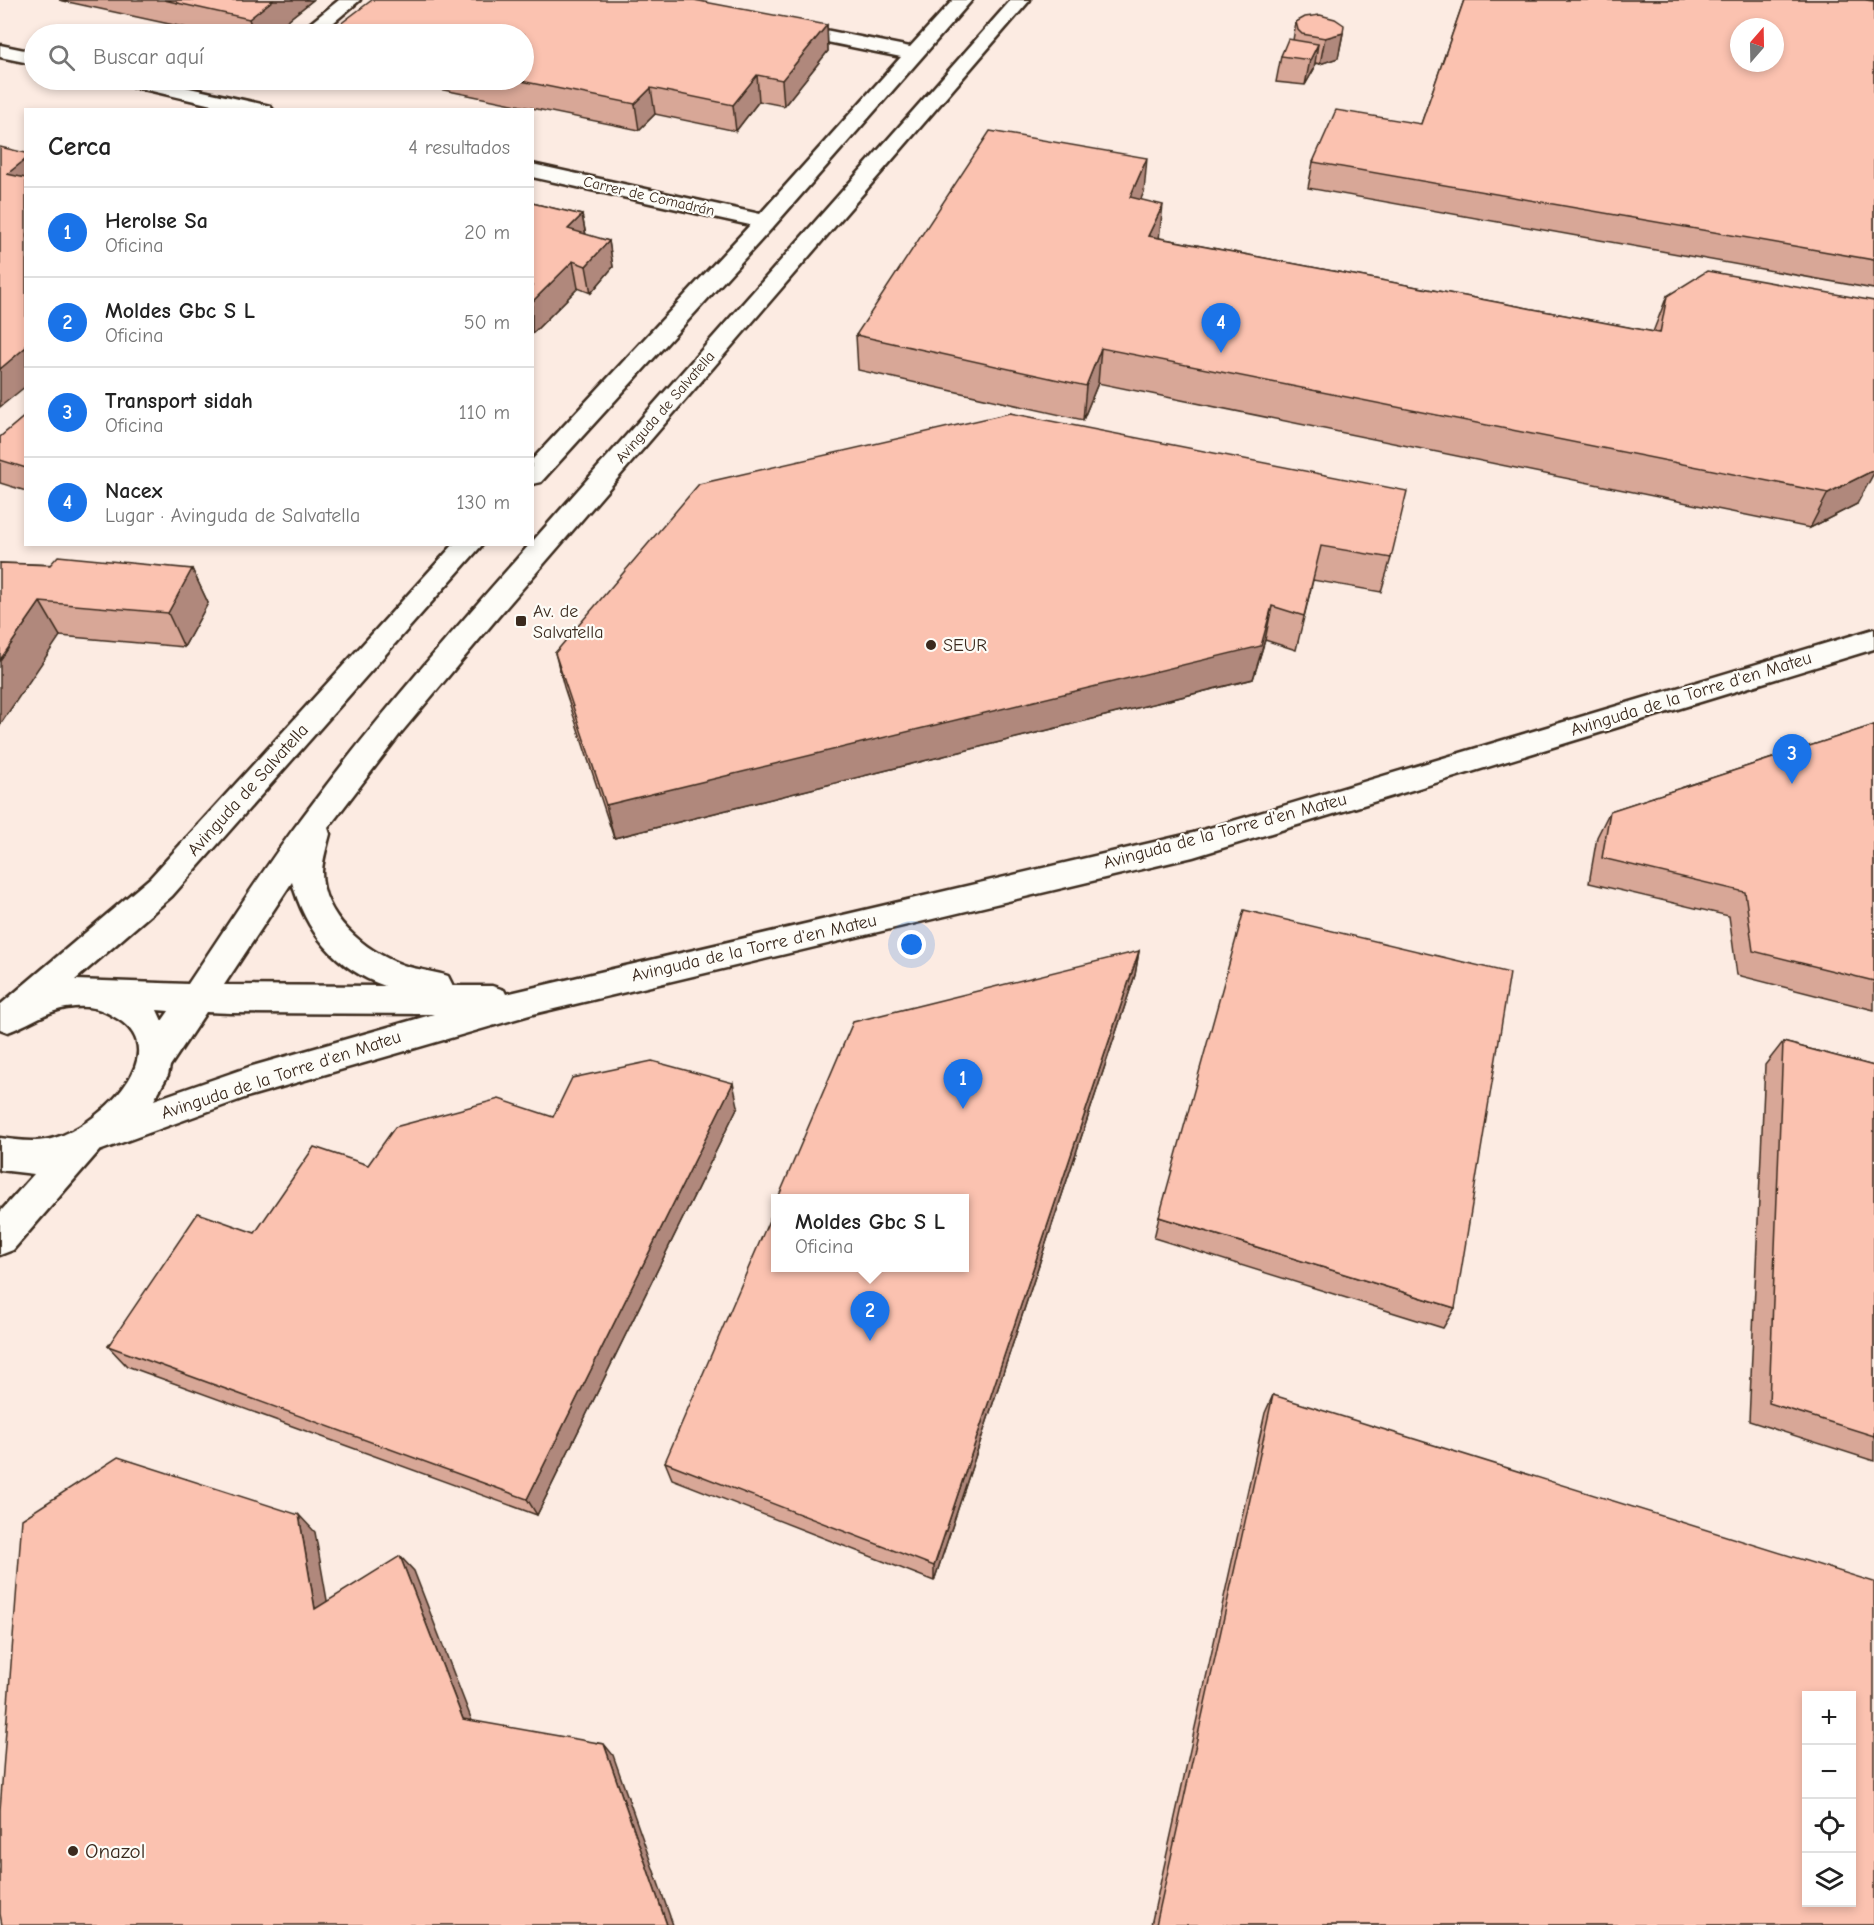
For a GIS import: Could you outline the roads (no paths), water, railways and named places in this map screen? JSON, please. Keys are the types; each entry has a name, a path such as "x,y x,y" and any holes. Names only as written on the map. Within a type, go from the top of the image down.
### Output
{"street":[{"path":"321,24 351,0"},
{"path":"534,474 765,222 963,0"},
{"name":"Avinguda de Salvatella","path":"156,1058 317,820 390,726 488,610 1021,0"},
{"path":"766,25 915,54"},
{"path":"0,51 24,56"},
{"path":"175,90 255,108"},
{"path":"226,101 240,90"},
{"name":"Carrer de Comadrán","path":"534,170 765,222"},
{"name":"Avinguda de Salvatella","path":"4,1021 161,887 468,546"},
{"name":"Avinguda de la Torre d'en Mateu","path":"2,1155 31,1157 50,1154 260,1079 533,1000 1193,845 1874,639"},
{"name":"Avinguda de Salvatella","path":"317,820 306,877 318,915 345,949 384,974 418,984 533,1000"},
{"name":"Avinguda de la Torre d'en Mateu","path":"4,1021 32,1004 83,993 197,998 533,1000"},
{"path":"0,1238 92,1139 128,1113 148,1086 156,1058 155,1036 145,1018 128,1003 106,995"}],"place":[{"name":"Nacex","path":"1221,353"},
{"name":"Av. de Salvatella","path":"521,621"},
{"name":"SEUR","path":"931,645"},
{"name":"Transport sidah","path":"1792,784"},
{"name":"Herolse Sa","path":"963,1109"},
{"name":"Moldes Gbc S L","path":"870,1341"},
{"name":"Onazol","path":"73,1851"}]}
